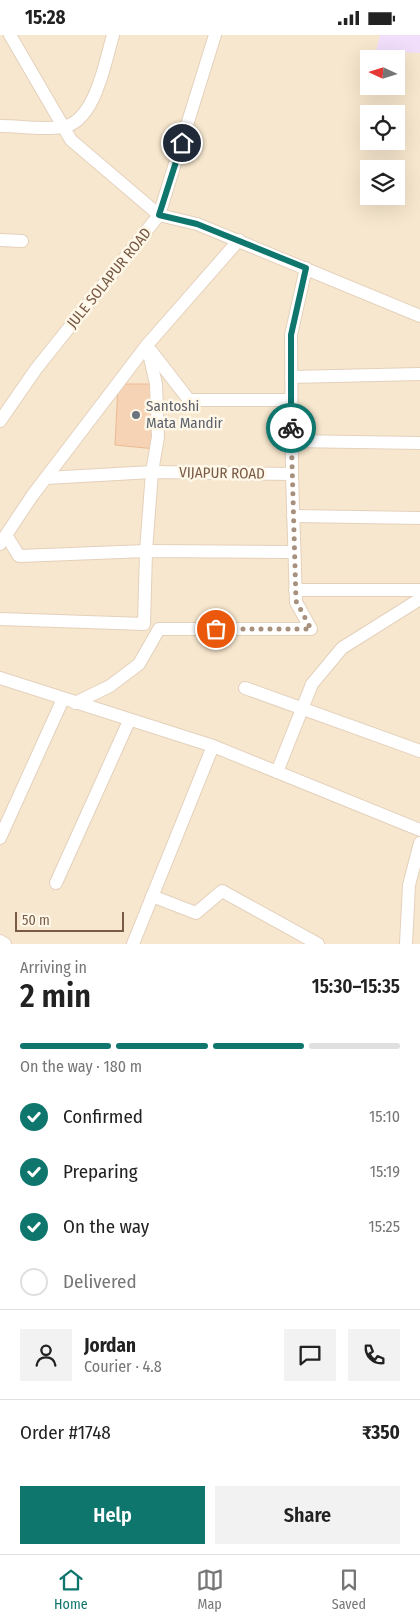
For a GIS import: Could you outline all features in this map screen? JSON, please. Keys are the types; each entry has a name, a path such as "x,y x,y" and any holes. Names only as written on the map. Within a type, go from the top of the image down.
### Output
{"street":[{"path":"10,35 71,141 159,215 197,224 239,240 420,315"},
{"path":"0,126 64,127 86,113 95,96 113,35"},
{"name":"JULE SOLAPUR ROAD","path":"0,421 36,369 159,215 215,35"},
{"path":"0,240 22,241"},
{"path":"239,240 147,345 46,478 3,539 19,556 146,551 294,552"},
{"path":"0,838 69,701 110,686 139,664 159,629 311,629 296,601 292,474 291,335 306,268"},
{"path":"147,345 189,401 291,400"},
{"path":"0,619 144,624 146,551 152,472 158,437 158,405 147,345"},
{"path":"291,377 420,374"},
{"path":"292,441 420,443"},
{"name":"VIJAPUR ROAD","path":"46,478 152,472 292,474"},
{"path":"293,516 420,518"},
{"path":"295,590 420,590"},
{"path":"277,772 312,684 342,647 420,599"},
{"path":"0,678 129,721 213,746 420,830"},
{"path":"245,688 420,751"},
{"path":"56,883 129,721"},
{"path":"133,944 213,746"},
{"path":"406,944 409,885 420,843"},
{"path":"152,896 196,913 222,891 318,944"},
{"path":"0,941 5,944"}],"shaded area":[{"path":"0,35 420,35 420,944 0,944"},
{"path":"380,35 420,35 420,53 405,52 405,50 376,50"}],"building":[{"name":"Santoshi Mata Mandir","path":"118,384 156,384 156,449 115,445"}],"way so far":[{"path":"216,629 311,629 296,601 291,428"}],"place":[{"name":"Santoshi Mata Mandir","path":"136,415"}],"route":[{"path":"182,143 159,215 197,224 306,268 291,335 291,428"}]}
